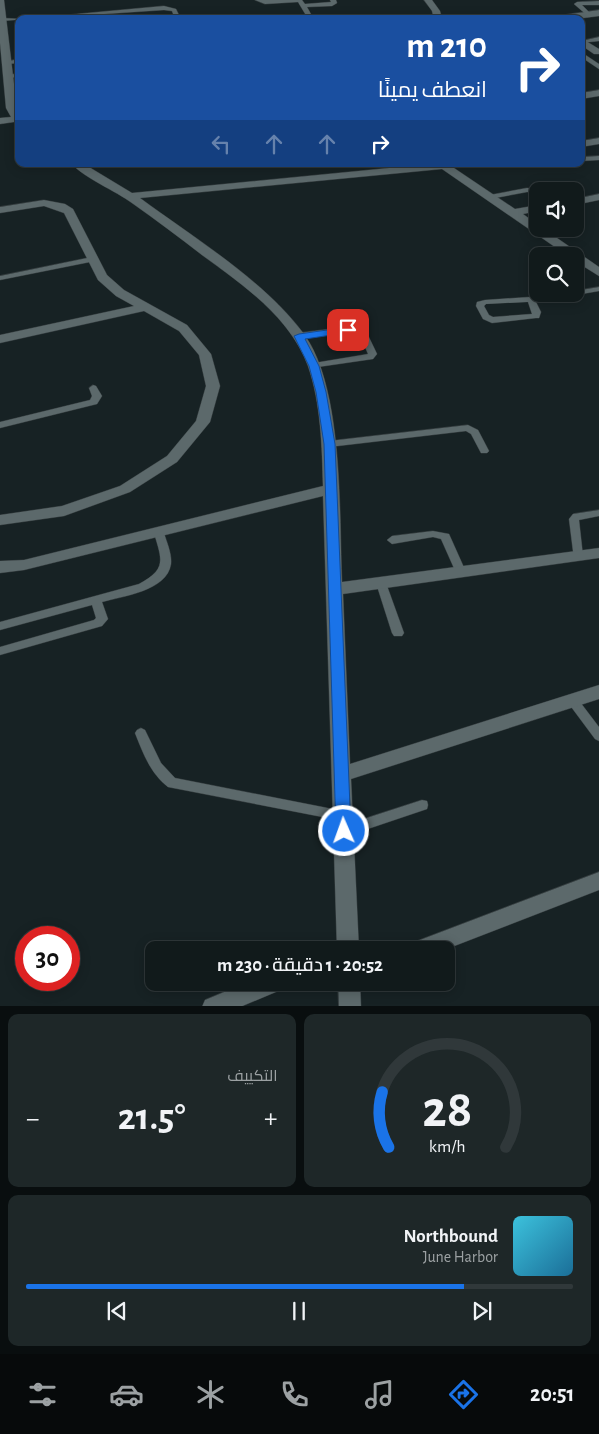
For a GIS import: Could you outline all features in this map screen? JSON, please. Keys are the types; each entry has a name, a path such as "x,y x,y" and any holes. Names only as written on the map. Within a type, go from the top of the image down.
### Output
{"street":[{"path":"0,0 11,108 15,115"},
{"path":"428,1 438,0"},
{"path":"428,1 436,10 437,15"},
{"path":"583,15 599,13"},
{"path":"585,43 598,52"},
{"path":"585,54 598,52"},
{"path":"585,95 599,93"},
{"path":"0,121 15,121"},
{"path":"585,144 598,142"},
{"path":"82,167 130,196 271,302 299,336 314,366 321,392 329,444 332,489 348,941"},
{"path":"130,196 423,167"},
{"path":"446,167 513,213 593,263 599,272"},
{"path":"584,200 599,197"},
{"path":"0,210 42,202 59,205 69,211 102,277 120,293 183,328 205,354 213,386 203,422 172,458 125,489 64,511 0,520"},
{"path":"513,213 529,210"},
{"path":"0,339 146,307"},
{"path":"0,567 24,566 332,489"},
{"path":"335,590 599,552"},
{"path":"342,774 599,692"},
{"path":"442,941 599,881"},
{"path":"213,1006 251,991"},
{"path":"349,991 350,1006"}],"lane":[{"path":"258,0 265,2 299,0 309,15"},
{"path":"303,6 332,4 334,3 333,0"},
{"path":"589,14 577,4 599,2"},
{"path":"79,15 168,8 174,10 176,15"},
{"path":"2,23 15,20"},
{"path":"585,41 599,39"},
{"path":"585,57 599,67"},
{"path":"7,62 15,61"},
{"path":"8,76 15,75"},
{"path":"585,159 599,158"},
{"path":"490,197 529,190"},
{"path":"0,278 92,259"},
{"path":"584,292 599,289"},
{"path":"530,299 537,312 536,316 492,320 486,317 480,306 480,304 485,302 530,299"},
{"path":"299,336 354,329 363,333 373,354 370,357 314,366"},
{"path":"0,425 94,402 97,396 93,388"},
{"path":"329,444 468,428 475,432 484,451"},
{"path":"578,556 574,519 578,516 599,513"},
{"path":"0,626 143,587 156,580 165,570 167,560 159,533"},
{"path":"392,540 433,534 445,536 461,572"},
{"path":"381,583 398,633"},
{"path":"0,651 98,623 102,619 102,615 96,600"},
{"path":"573,701 599,736"},
{"path":"141,733 155,768 162,777 172,783 344,824 422,805"}],"route":[{"path":"344,831 329,444 321,392 314,366 299,336 348,330"}]}
